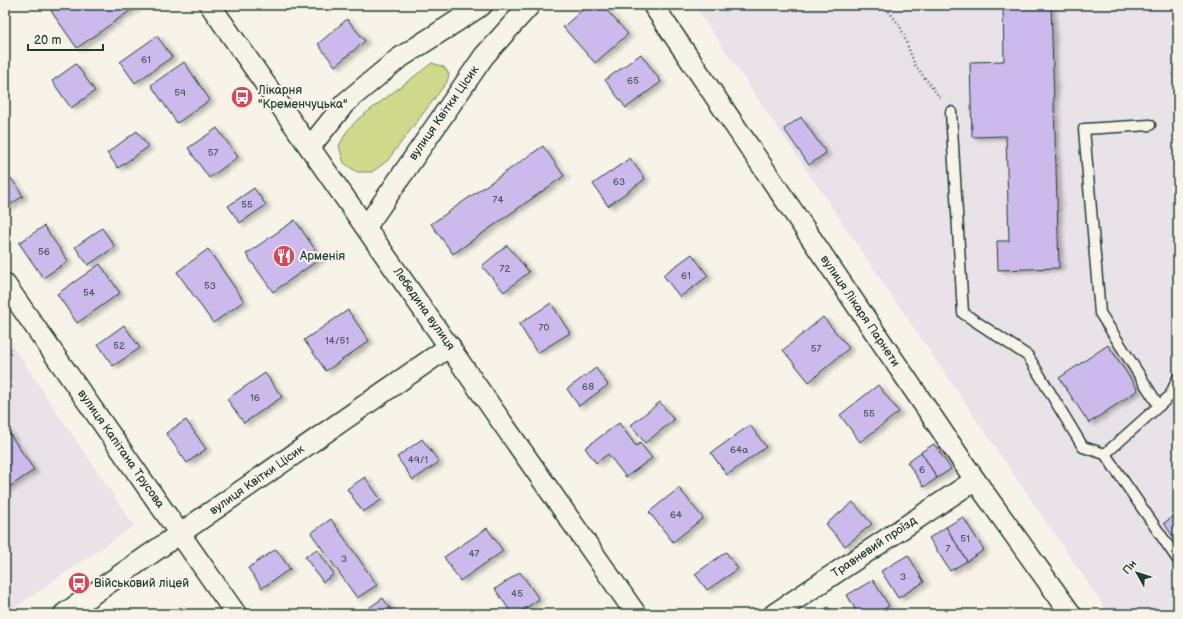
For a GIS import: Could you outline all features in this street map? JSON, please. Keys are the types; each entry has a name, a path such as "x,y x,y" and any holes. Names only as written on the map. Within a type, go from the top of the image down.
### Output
{"street":[{"name":"Лебедина вулиця","path":"210,5 450,346 636,614"},
{"path":"310,147 345,104 398,59 482,5"},
{"name":"вулиця Квітки Цісик","path":"366,227 484,56 530,5"},
{"name":"вулиця Лікаря Парнети","path":"653,5 975,480 1071,614"},
{"name":"вулиця Капітана Трусова","path":"5,284 236,614"},
{"name":"вулиця Квітки Цісик","path":"64,614 450,346"},
{"name":"Травневий проїзд","path":"774,614 975,480"}],"lane":[{"path":"951,112 963,313 1028,356 1083,447 1105,454 1178,560"},
{"path":"1150,125 1084,129 1100,313 1159,406"},
{"path":"1105,454 1170,396 1178,378"}],"path":[{"path":"884,5 900,26 915,65 951,112"}],"shaded area":[{"path":"694,5 1178,5 1178,614 1109,614"},
{"path":"5,335 134,526 8,612 5,611"}],"green space":[{"path":"432,63 444,67 449,74 447,82 387,161 372,172 357,172 344,163 339,146 347,131 358,119"}],"building":[{"path":"60,5 138,5 77,48 51,11"},
{"path":"588,5 602,5 628,34 595,63 563,27"},
{"path":"1003,5 1051,5 1059,268 998,270 997,241 1009,241 1006,136 972,137 970,62 1004,61"},
{"path":"347,19 365,41 335,66 318,44"},
{"path":"157,36 172,57 135,83 120,62"},
{"path":"641,54 661,82 626,108 605,80"},
{"path":"184,62 210,100 177,123 151,85"},
{"path":"76,64 95,91 71,108 52,81"},
{"path":"801,117 826,153 809,165 784,129"},
{"path":"217,128 238,157 209,178 188,148"},
{"path":"137,131 148,147 118,168 107,153"},
{"path":"543,146 564,176 453,254 431,224"},
{"path":"630,158 645,179 608,206 593,184"},
{"path":"11,178 23,196 5,208 5,183"},
{"path":"254,188 266,205 240,223 228,206"},
{"name":"Арменія","path":"295,220 321,258 273,292 246,254"},
{"path":"44,226 68,261 43,278 19,243"},
{"path":"102,228 115,247 88,265 75,247"},
{"path":"507,245 529,272 504,292 482,266"},
{"path":"208,249 244,301 213,323 177,272"},
{"path":"692,254 708,276 680,297 663,275"},
{"path":"100,264 120,293 77,323 57,294"},
{"path":"551,303 570,333 537,353 519,324"},
{"path":"348,310 369,341 326,371 304,340"},
{"path":"823,317 849,348 809,382 783,350"},
{"path":"124,325 140,348 113,366 98,344"},
{"path":"1108,345 1138,390 1089,423 1059,378"},
{"path":"596,368 608,385 579,406 567,389"},
{"path":"265,373 282,397 244,423 227,399"},
{"path":"878,385 899,412 860,442 840,415"},
{"path":"660,402 674,420 645,443 631,425"},
{"path":"186,420 206,449 187,463 166,433"},
{"path":"619,423 636,446 640,443 652,458 626,477 608,454 596,463 585,448"},
{"path":"750,425 766,447 727,475 711,453"},
{"path":"5,427 34,470 5,490"},
{"path":"422,439 439,462 413,480 397,457"},
{"path":"934,444 951,469 937,478 921,452"},
{"path":"921,452 937,478 924,487 907,462"},
{"path":"365,477 381,500 363,512 347,489"},
{"path":"679,488 703,518 673,542 649,512"},
{"path":"853,502 872,524 845,546 826,524"},
{"path":"1178,513 1178,544 1164,523"},
{"path":"963,517 984,550 967,561 946,527"},
{"path":"331,519 377,585 357,598 311,533"},
{"path":"946,527 967,561 950,571 929,538"},
{"path":"487,528 503,551 460,581 444,557"},
{"path":"276,549 290,569 262,588 248,568"},
{"path":"317,549 334,574 323,582 305,557"},
{"path":"726,552 738,569 707,590 695,574"},
{"path":"908,555 924,582 898,598 881,571"},
{"path":"520,572 539,599 517,614 512,614 495,589"},
{"path":"873,580 889,606 876,614 858,614 847,595"},
{"path":"383,598 394,614 360,614"},
{"path":"181,607 186,614 171,614"},
{"path":"828,607 833,614 817,614"}],"place":[{"name":"Лікарня \"Кременчуцька\"","path":"242,97"},
{"name":"Арменія","path":"284,256"},
{"name":"Військовий ліцей","path":"79,583"}]}
